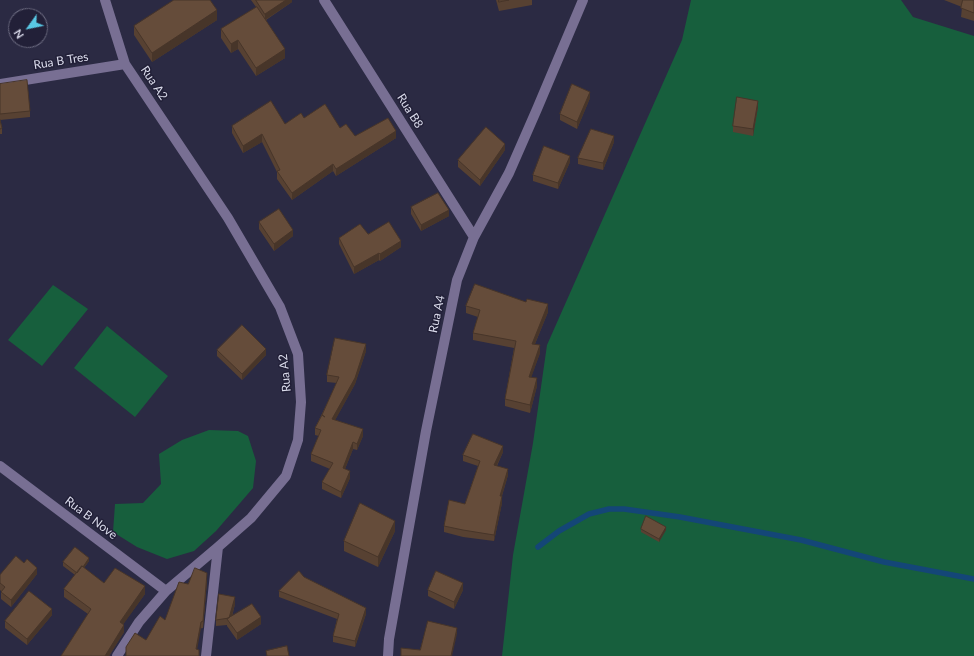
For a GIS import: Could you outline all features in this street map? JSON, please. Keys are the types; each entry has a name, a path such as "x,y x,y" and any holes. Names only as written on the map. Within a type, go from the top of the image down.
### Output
{"street":[{"name":"Rua A2","path":"105,0 126,64 228,218 280,307 298,354 301,402 298,440 286,476 251,518 218,548 166,591 139,622 116,656"},
{"name":"Rua B8","path":"324,0 474,237"},
{"name":"Rua A4","path":"388,656 389,639 426,432 458,280 474,237 512,166 583,0"},
{"name":"Rua B Tres","path":"0,84 126,64"},
{"name":"Rua B Nove","path":"0,466 166,591"},
{"path":"206,656 218,548"}],"green space":[{"path":"691,0 901,0 913,17 974,36 974,656 502,656 513,555 533,443 547,345 682,40"},
{"path":"53,285 88,309 42,366 8,340"},
{"path":"107,326 168,376 135,417 74,368"},
{"path":"209,430 238,431 248,436 256,461 253,488 216,531 194,551 167,559 137,547 113,532 115,504 143,503 161,484 159,454 182,440"}],"building":[{"path":"174,0 210,0 217,10 152,53 134,26"},
{"path":"256,0 286,0 265,14"},
{"path":"963,0 974,0 974,13 961,8"},
{"path":"257,7 285,49 256,68 238,40 231,44 221,29"},
{"path":"27,80 30,111 0,114 0,84"},
{"path":"572,84 590,92 577,122 560,114"},
{"path":"737,97 758,101 753,129 733,126"},
{"path":"271,101 285,124 301,113 304,118 325,104 340,128 346,124 355,136 388,118 396,131 336,169 333,164 292,193 277,171 280,170 262,134 243,146 232,126"},
{"path":"486,127 505,144 480,180 458,160"},
{"path":"591,129 614,136 603,163 578,158"},
{"path":"544,146 570,156 558,183 533,175"},
{"path":"438,193 449,210 421,225 411,207"},
{"path":"279,209 293,230 274,244 259,222"},
{"path":"389,222 401,241 380,254 379,253 354,267 339,238 360,224 368,234"},
{"path":"475,284 526,302 527,299 548,304 532,344 540,345 529,377 537,378 530,405 505,399 516,341 473,333 480,310 466,306"},
{"path":"242,325 266,349 242,374 217,350"},
{"path":"335,338 366,344 355,378 332,419 363,429 357,444 353,442 343,468 350,471 341,492 322,482 333,463 311,454 321,430 315,428 339,377 327,375"},
{"path":"473,434 503,446 494,465 508,469 500,496 502,496 494,535 444,526 449,500 465,504 480,461 463,455"},
{"path":"360,503 395,521 378,557 344,541"},
{"path":"646,516 666,527 659,539 641,529"},
{"path":"75,547 89,558 77,573 63,562"},
{"path":"16,556 24,563 27,559 37,568 11,600 1,592 5,587 0,583 0,575"},
{"path":"82,566 104,583 115,568 145,586 120,622 124,625 105,656 61,656 91,609 64,589"},
{"path":"195,568 207,573 203,621 201,622 196,649 199,650 199,656 126,656 126,647 135,633 146,640 160,616 165,620 179,582 188,584"},
{"path":"299,571 304,577 366,608 355,641 333,636 339,614 279,591"},
{"path":"436,571 463,583 454,602 428,590"},
{"path":"29,591 52,609 27,639 5,621"},
{"path":"219,594 235,597 229,618 216,620"},
{"path":"252,604 261,617 237,633 227,619"},
{"path":"428,621 457,628 451,656 401,656 401,648 420,650"},
{"path":"287,646 289,656 267,656 266,651"}],"waterway":[{"path":"538,547 559,531 589,514 609,509 624,509 680,517 801,540 884,562 974,579"}]}
